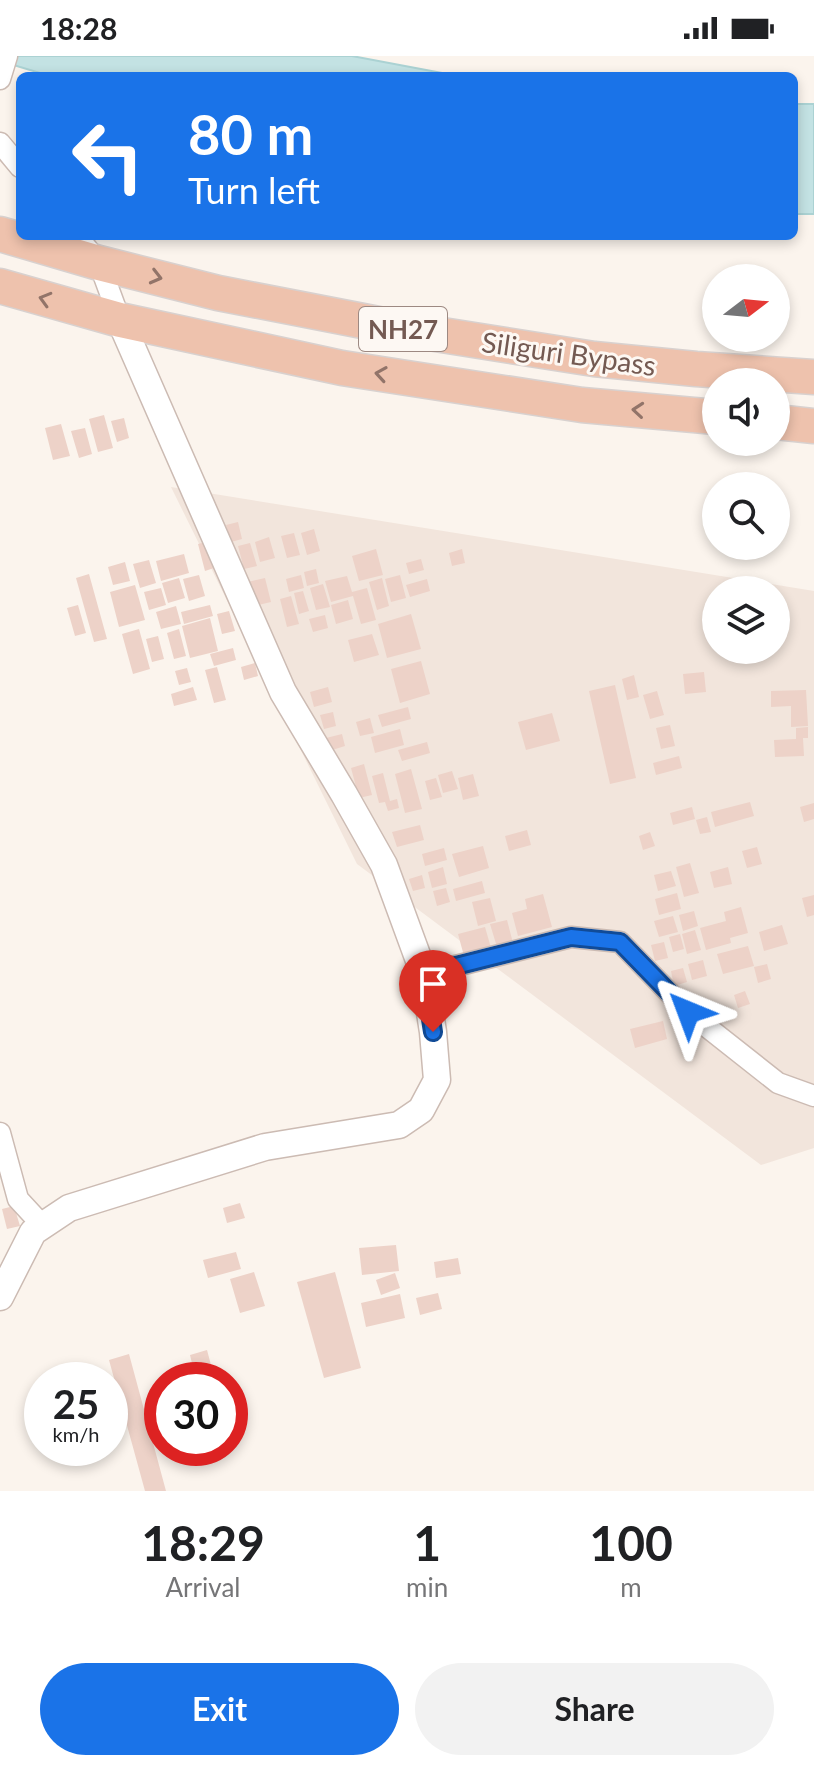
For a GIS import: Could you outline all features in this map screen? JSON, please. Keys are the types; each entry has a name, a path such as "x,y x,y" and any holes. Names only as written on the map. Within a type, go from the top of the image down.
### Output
{"highway":[{"name":"Siliguri Bypass","path":"20,240 218,293 404,329 594,359 814,377"},
{"name":"NH27","path":"0,286 120,320 342,368 582,405 702,416"},
{"path":"790,423 814,426"}],"street":[{"path":"0,79 7,56"},
{"path":"0,143 16,162"},
{"path":"0,1297 33,1232 69,1208 265,1147 399,1125 421,1110 437,1080 424,974 384,865 283,692 120,320 99,263 80,240"},
{"path":"424,974 571,937 620,942 688,1012 710,1030 778,1083 814,1096"},
{"path":"0,1133 18,1199 42,1225"}],"shaded area":[{"path":"171,487 721,576 702,576 702,664 790,664 790,587 814,591 814,1148 761,1165 357,864"}],"water":[{"path":"0,56 352,56 437,72 37,72 0,61"},
{"path":"798,104 814,104 814,214 798,214"}],"building":[{"path":"104,415 113,448 98,452 89,419"},
{"path":"124,418 129,438 117,442 111,421"},
{"path":"61,424 70,456 53,460 45,428"},
{"path":"85,428 92,454 79,458 71,431"},
{"path":"238,522 242,539 231,542 226,525"},
{"path":"314,529 320,551 307,555 301,533"},
{"path":"294,533 300,555 287,558 281,536"},
{"path":"269,537 275,558 260,562 255,542"},
{"path":"209,541 217,567 205,571 198,544"},
{"path":"250,543 257,566 244,569 238,546"},
{"path":"376,549 383,575 359,581 352,556"},
{"path":"462,549 465,563 452,566 449,553"},
{"path":"184,554 189,573 161,581 156,561"},
{"path":"421,559 424,570 409,574 406,563"},
{"path":"149,560 156,583 140,588 133,564"},
{"path":"125,562 130,581 113,585 108,567"},
{"path":"316,569 319,583 307,586 304,572"},
{"path":"89,574 107,639 94,642 76,578"},
{"path":"199,575 205,596 189,601 183,579"},
{"path":"301,575 304,588 289,592 286,579"},
{"path":"400,575 406,598 391,602 385,579"},
{"path":"347,576 352,592 367,588 376,620 361,624 353,596 331,602 325,581"},
{"path":"179,578 185,598 168,603 162,583"},
{"path":"265,578 271,602 254,606 248,582"},
{"path":"382,578 389,606 377,610 369,582"},
{"path":"427,579 430,591 410,597 406,585"},
{"path":"323,584 330,607 316,610 310,588"},
{"path":"135,585 145,620 119,627 110,592"},
{"path":"161,588 166,605 149,610 144,592"},
{"path":"303,591 309,611 299,614 294,593"},
{"path":"291,596 299,624 287,627 280,599"},
{"path":"348,600 353,619 336,624 331,605"},
{"path":"78,605 86,633 75,636 67,608"},
{"path":"210,605 213,616 184,624 181,612"},
{"path":"176,606 181,624 161,629 156,612"},
{"path":"229,611 235,631 222,634 217,614"},
{"path":"411,614 421,649 387,658 378,624"},
{"path":"325,615 328,628 313,632 309,619"},
{"path":"210,618 218,651 190,658 182,626"},
{"path":"139,629 150,669 133,674 122,634"},
{"path":"179,629 186,656 174,659 167,633"},
{"path":"372,634 379,655 354,662 348,640"},
{"path":"158,636 164,659 152,662 146,639"},
{"path":"233,648 236,660 214,666 210,654"},
{"path":"421,661 430,694 400,703 391,669"},
{"path":"255,663 258,676 244,680 241,667"},
{"path":"217,667 226,700 214,703 205,670"},
{"path":"187,668 191,682 179,685 175,671"},
{"path":"704,672 706,692 685,694 683,674"},
{"path":"634,675 639,697 627,700 622,679"},
{"path":"615,685 636,778 610,784 589,691"},
{"path":"193,687 197,700 174,706 171,694"},
{"path":"328,687 332,702 314,707 310,692"},
{"path":"806,690 808,726 791,727 791,706 771,707 771,691"},
{"path":"657,691 664,715 650,719 643,695"},
{"path":"408,707 411,719 382,727 378,715"},
{"path":"333,712 336,726 324,729 320,715"},
{"path":"552,713 560,741 526,750 518,722"},
{"path":"370,718 374,733 360,736 356,722"},
{"path":"670,725 675,746 661,749 656,728"},
{"path":"808,727 808,738 803,738 804,756 775,757 774,740 796,739 796,728"},
{"path":"400,729 404,745 375,753 371,737"},
{"path":"342,734 345,746 329,751 326,738"},
{"path":"427,742 430,753 402,761 398,750"},
{"path":"679,756 682,768 656,775 653,763"},
{"path":"364,764 372,795 359,798 351,768"},
{"path":"411,769 422,809 405,813 395,774"},
{"path":"452,771 458,789 443,793 438,775"},
{"path":"383,773 390,801 397,799 399,808 388,811 385,802 379,803 372,776"},
{"path":"473,774 479,796 463,800 458,778"},
{"path":"436,778 442,797 430,800 425,781"},
{"path":"750,802 754,816 715,827 711,812"},
{"path":"814,803 814,819 804,822 800,807"},
{"path":"692,807 695,819 673,825 670,813"},
{"path":"707,817 711,832 700,834 696,820"},
{"path":"420,825 424,840 397,847 392,832"},
{"path":"527,830 531,845 509,851 505,836"},
{"path":"650,832 655,846 643,850 639,836"},
{"path":"483,846 489,868 459,877 452,854"},
{"path":"757,847 762,864 747,868 742,851"},
{"path":"444,848 447,860 425,866 422,854"},
{"path":"690,863 699,893 684,897 676,867"},
{"path":"443,867 447,884 432,888 428,872"},
{"path":"728,867 732,884 714,888 710,872"},
{"path":"671,871 676,886 658,891 654,875"},
{"path":"422,875 425,888 413,891 409,879"},
{"path":"482,881 485,893 456,901 453,889"},
{"path":"446,888 450,902 437,906 433,891"},
{"path":"677,893 681,909 659,915 655,899"},
{"path":"543,894 552,927 518,936 512,913 527,909 525,899"},
{"path":"814,895 814,915 807,917 802,898"},
{"path":"490,898 496,921 478,926 472,902"},
{"path":"741,907 748,933 730,938 731,943 706,950 700,928 726,921 724,912"},
{"path":"694,911 698,926 683,931 679,915"},
{"path":"673,916 678,932 659,937 654,921"},
{"path":"507,920 513,943 497,947 490,924"},
{"path":"782,925 788,944 764,951 759,932"},
{"path":"485,927 491,948 464,956 458,934"},
{"path":"695,930 701,950 687,954 682,934"},
{"path":"680,934 684,949 673,952 669,937"},
{"path":"664,942 668,958 655,961 651,945"},
{"path":"748,946 754,966 723,974 717,954"},
{"path":"703,960 707,976 692,980 688,964"},
{"path":"767,964 771,979 758,983 754,967"},
{"path":"683,968 687,982 674,986 671,971"},
{"path":"745,991 750,1004 738,1008 734,995"},
{"path":"663,1021 667,1039 635,1048 630,1029"},
{"path":"240,1203 245,1218 227,1223 223,1208"},
{"path":"14,1206 20,1226 7,1229 2,1209"},
{"path":"396,1245 399,1271 362,1275 359,1248"},
{"path":"236,1252 241,1269 208,1278 203,1260"},
{"path":"458,1258 461,1274 436,1278 434,1262"},
{"path":"254,1272 265,1306 240,1313 230,1279"},
{"path":"335,1272 361,1368 324,1378 297,1282"},
{"path":"395,1273 400,1288 381,1295 376,1280"},
{"path":"438,1293 442,1309 420,1315 416,1298"},
{"path":"400,1294 405,1318 366,1327 361,1303"},
{"path":"207,1350 210,1362 192,1362 190,1355"},
{"path":"129,1354 144,1410 144,1466 159,1466 166,1491 145,1491 128,1429 128,1362 109,1360"}],"route":[{"path":"433,1032 424,974 571,937 620,942 688,1012"}]}
